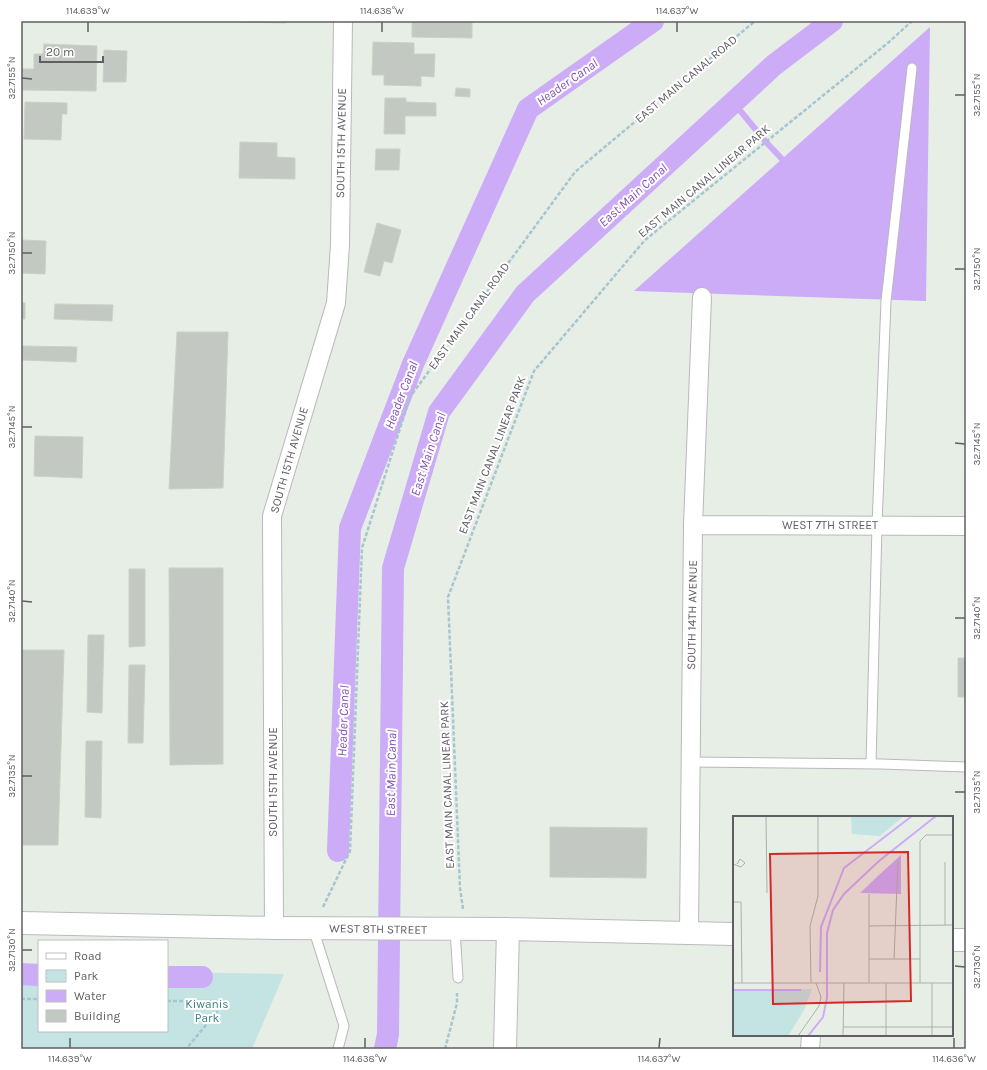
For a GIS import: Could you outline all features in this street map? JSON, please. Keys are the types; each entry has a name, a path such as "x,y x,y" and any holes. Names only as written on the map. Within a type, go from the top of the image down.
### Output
{"main road":[{"name":"WEST 8TH STREET","path":"21,923 354,929 508,929 733,934"},
{"path":"505,1049 508,929"},
{"path":"953,940 966,940"}],"street":[{"name":"SOUTH 15TH AVENUE","path":"274,928 272,516 336,303 340,245 343,21"},
{"name":"SOUTH 14TH AVENUE","path":"689,932 693,525 702,297"},
{"name":"WEST 7TH STREET","path":"693,525 966,526"},
{"path":"810,1049 811,1036"}],"lane":[{"path":"871,764 886,301 912,68"},
{"path":"691,762 871,764 966,767"},
{"path":"313,928 344,1026 338,1049"},
{"path":"458,978 461,930"}],"path":[{"name":"EAST MAIN CANAL ROAD","path":"313,928 350,851 362,548 410,397 575,172 755,21"},
{"name":"EAST MAIN CANAL LINEAR PARK","path":"461,930 448,597 534,371 645,240 889,42 912,21"},
{"path":"445,1049 457,1003 458,978"},
{"path":"21,999 38,999"},
{"path":"168,1001 226,1002 186,1049"}],"green space":[{"name":"Kiwanis Park","path":"21,971 38,971 38,1032 168,1032 168,972 284,974 252,1049 21,1049"}],"water":[{"path":"930,27 926,301 634,291"}],"building":[{"path":"286,21 286,23 240,22"},
{"path":"412,21 472,21 472,38 412,37"},
{"path":"373,42 414,43 414,54 435,54 434,77 421,76 421,86 384,85 384,75 372,75"},
{"path":"44,44 97,46 96,91 21,90 21,69 34,69 34,54 43,54"},
{"path":"104,50 127,51 126,82 103,82"},
{"path":"456,88 470,89 470,97 455,96"},
{"path":"385,98 406,98 406,102 436,103 436,116 405,116 405,134 384,134"},
{"path":"25,102 67,103 67,114 62,114 61,140 24,139"},
{"path":"240,142 277,143 277,157 295,158 295,179 239,178"},
{"path":"376,149 400,149 399,170 375,170"},
{"path":"377,223 401,230 392,263 384,261 380,276 364,272"},
{"path":"21,240 46,241 45,274 21,273"},
{"path":"21,303 25,303 25,319 21,319"},
{"path":"55,304 113,305 112,321 54,319"},
{"path":"177,332 228,332 223,488 169,489"},
{"path":"21,346 77,347 76,362 21,360"},
{"path":"35,436 83,437 82,478 34,476"},
{"path":"169,568 223,568 223,764 170,765"},
{"path":"129,569 145,569 145,646 129,647"},
{"path":"88,635 104,635 102,713 87,712"},
{"path":"21,650 64,650 58,845 21,845"},
{"path":"958,658 966,658 966,697 958,697"},
{"path":"129,665 145,665 143,743 128,743"},
{"path":"86,741 102,741 101,818 85,817"},
{"path":"550,827 647,828 646,878 550,877"}],"waterway":[{"name":"Header Canal","path":"338,851 350,528 413,364 528,109 653,21"},
{"name":"East Main Canal","path":"385,1049 388,1034 393,568 439,412 525,294 774,65 832,21"},
{"path":"733,102 782,159"},
{"path":"21,974 38,975"},
{"path":"168,977 202,977"}]}
